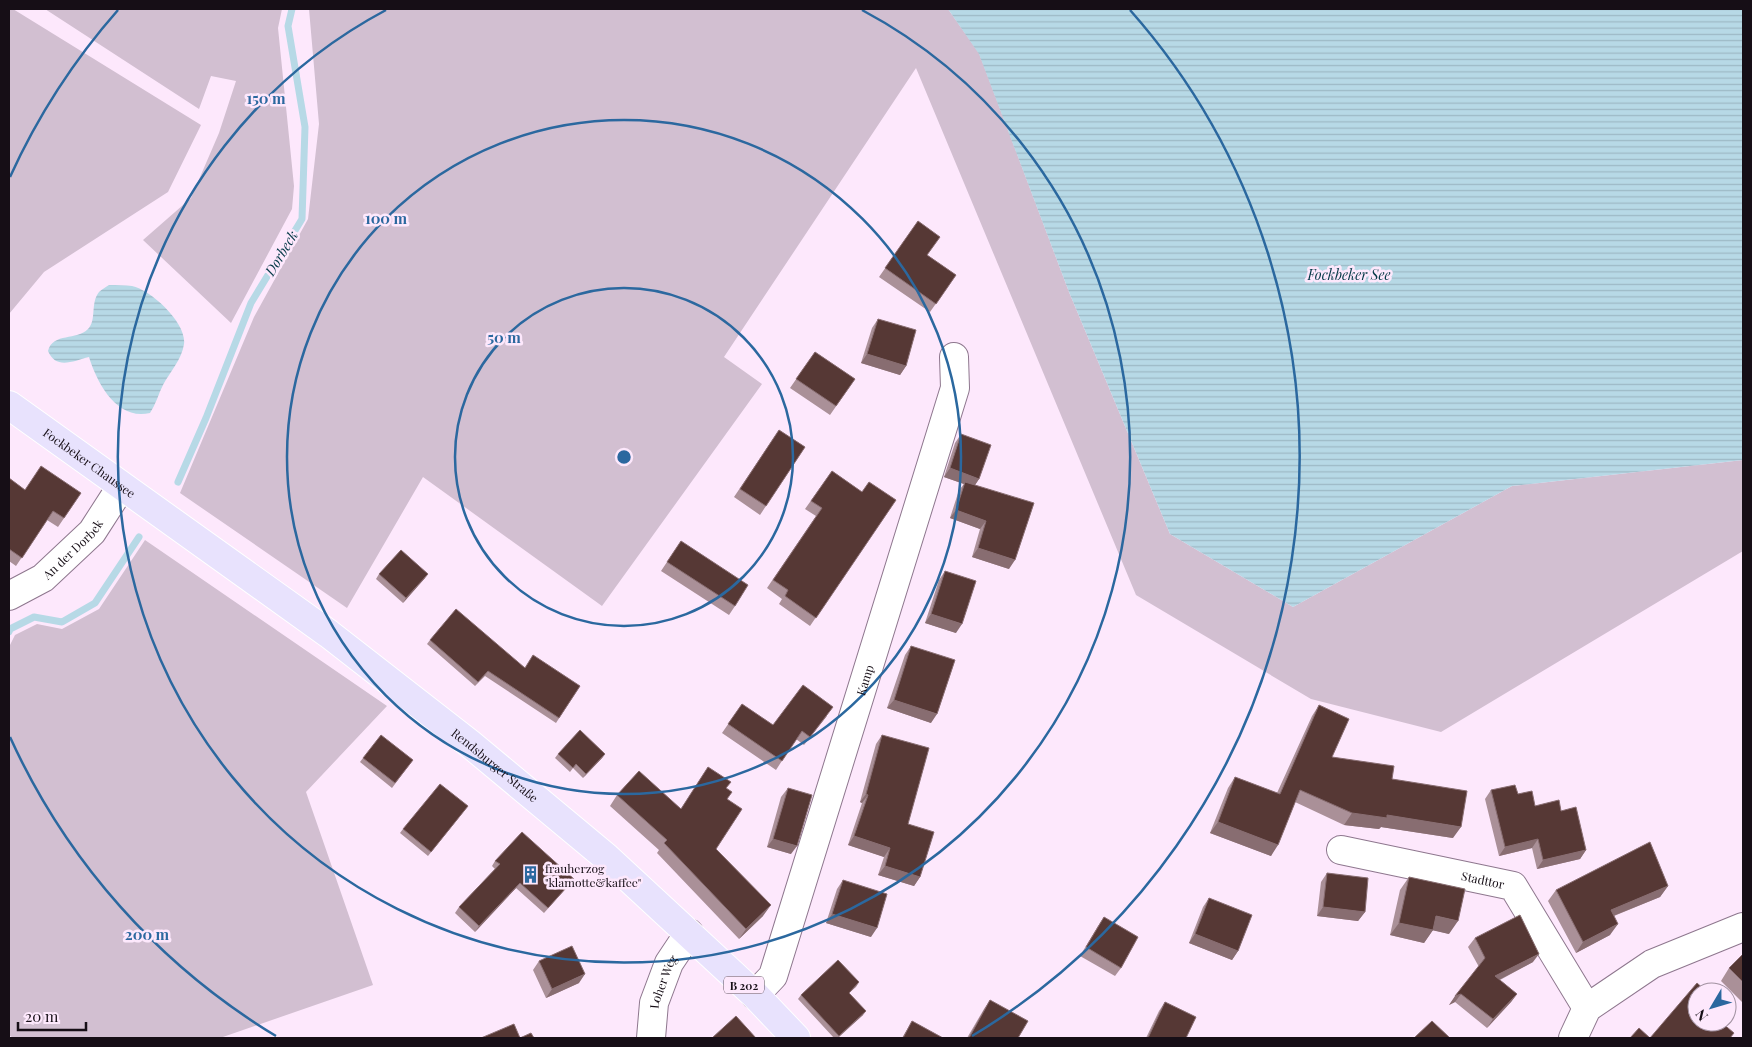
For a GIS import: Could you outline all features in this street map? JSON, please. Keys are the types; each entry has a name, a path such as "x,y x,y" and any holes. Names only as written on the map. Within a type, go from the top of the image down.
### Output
{"main road":[{"name":"Fockbeker Chaussee","path":"9,405 169,521"},
{"name":"Rendsburger Straße","path":"169,521 329,634 469,743 606,857 690,933 755,995 796,1038"}],"street":[{"name":"Kamp","path":"755,995 773,976 956,388 954,357"},
{"name":"An der Dorbek","path":"9,596 43,578 92,532 121,486"},
{"name":"Stadttor","path":"1341,850 1513,886 1587,1008"},
{"path":"1574,1038 1587,1008 1652,964 1743,927"},
{"name":"Loher Weg","path":"650,1038 654,1003 669,963 690,933"}],"shaded area":[{"path":"9,9 13,9 201,125 168,192 44,272 9,314"},
{"path":"45,9 282,9 278,28 294,186 292,209 231,323 143,240 191,198 219,133 236,81 211,76 199,109"},
{"path":"309,9 948,9 979,53 1069,292 1170,534 1293,607 1512,486 1743,460 1743,551 1441,732 1311,699 1136,595 916,68 724,357 762,384 602,606 423,477 347,608 180,493 254,317 308,219 319,124"},
{"path":"145,540 387,706 306,792 373,985 220,1038 13,1038 9,1035 9,647 15,635 37,624 62,629 99,609"}],"water":[{"name":"Fockbeker See","path":"948,9 1743,9 1743,460 1512,486 1293,607 1170,534 1069,292 979,54"},
{"path":"109,285 132,286 149,294 174,317 183,336 184,344 181,355 163,385 150,413 138,414 118,406 110,398 97,378 89,357 65,363 56,361 48,351 55,341 78,335 88,329 92,321 96,296"}],"building":[{"path":"918,221 940,237 927,255 956,275 936,304 885,268"},
{"path":"878,319 916,330 906,366 867,354"},
{"path":"815,352 855,379 836,406 796,379"},
{"path":"779,430 805,447 766,506 740,489"},
{"path":"961,434 991,445 979,479 950,468"},
{"path":"41,466 81,493 64,518 53,511 22,558 9,549 9,478 25,490"},
{"path":"832,471 862,492 869,482 896,500 816,618 785,596 788,590 773,580 822,508 811,501"},
{"path":"965,482 1034,503 1015,560 978,548 986,521 956,510"},
{"path":"681,541 748,585 735,606 667,562"},
{"path":"401,550 428,574 406,598 379,574"},
{"path":"945,571 976,581 962,624 931,614"},
{"path":"456,609 525,668 533,655 580,686 559,718 488,671 478,682 430,640"},
{"path":"911,646 955,660 937,714 894,700"},
{"path":"803,685 833,707 810,737 802,731 782,761 728,724 742,704 773,725"},
{"path":"1319,705 1349,719 1332,757 1394,766 1392,779 1467,791 1461,827 1387,815 1387,818 1352,813 1300,790 1278,845 1218,822 1235,777 1280,794"},
{"path":"580,730 605,754 586,774 576,764 573,768 558,754"},
{"path":"381,735 413,760 395,783 363,758"},
{"path":"882,735 929,748 908,824 934,832 920,877 885,866 890,848 854,836 868,795 866,794"},
{"path":"708,767 731,782 726,788 732,792 727,799 742,809 716,849 771,905 746,929 664,843 667,840 617,795 639,771 681,809"},
{"path":"440,784 468,806 431,852 403,829"},
{"path":"1515,785 1518,794 1532,791 1535,806 1559,800 1561,811 1576,807 1586,850 1543,860 1538,839 1505,847 1491,790"},
{"path":"788,788 812,795 797,846 773,839"},
{"path":"522,832 574,879 548,908 520,883 479,926 459,907 500,864 495,861"},
{"path":"1650,842 1668,886 1611,910 1618,924 1583,942 1556,890"},
{"path":"1327,873 1368,878 1365,912 1323,907"},
{"path":"1409,877 1465,889 1458,921 1436,916 1433,930 1399,923"},
{"path":"843,880 887,894 877,928 832,914"},
{"path":"1209,898 1252,915 1238,951 1195,934"},
{"path":"1520,915 1539,954 1495,976 1517,994 1493,1019 1461,994 1455,996 1485,958 1475,938"},
{"path":"1104,917 1138,937 1121,968 1086,947"},
{"path":"572,946 585,974 552,989 539,961"},
{"path":"1743,954 1743,982 1729,968"},
{"path":"838,960 859,982 849,993 866,1011 839,1036 801,995"},
{"path":"1687,995 1687,1032 1733,1032 1730,1038 1650,1038"},
{"path":"990,1000 1028,1021 1018,1038 969,1038"},
{"path":"1165,1002 1196,1017 1186,1038 1148,1038"},
{"path":"736,1016 756,1038 712,1038"},
{"path":"912,1021 943,1038 903,1038"},
{"path":"1432,1021 1450,1038 1414,1038"},
{"path":"514,1024 520,1038 481,1038"},
{"path":"1639,1028 1650,1038 1630,1038"},
{"path":"531,1033 534,1038 520,1038"}],"waterway":[{"name":"Dorbeck","path":"178,482 206,418 251,303 302,219 305,127 288,26 292,9"},
{"name":"Dorbeck","path":"9,632 10,629 34,617 62,622 95,603 139,537"}],"place":[{"name":"frauherzog \"klamotte&kaffee\"","path":"531,875"}]}
